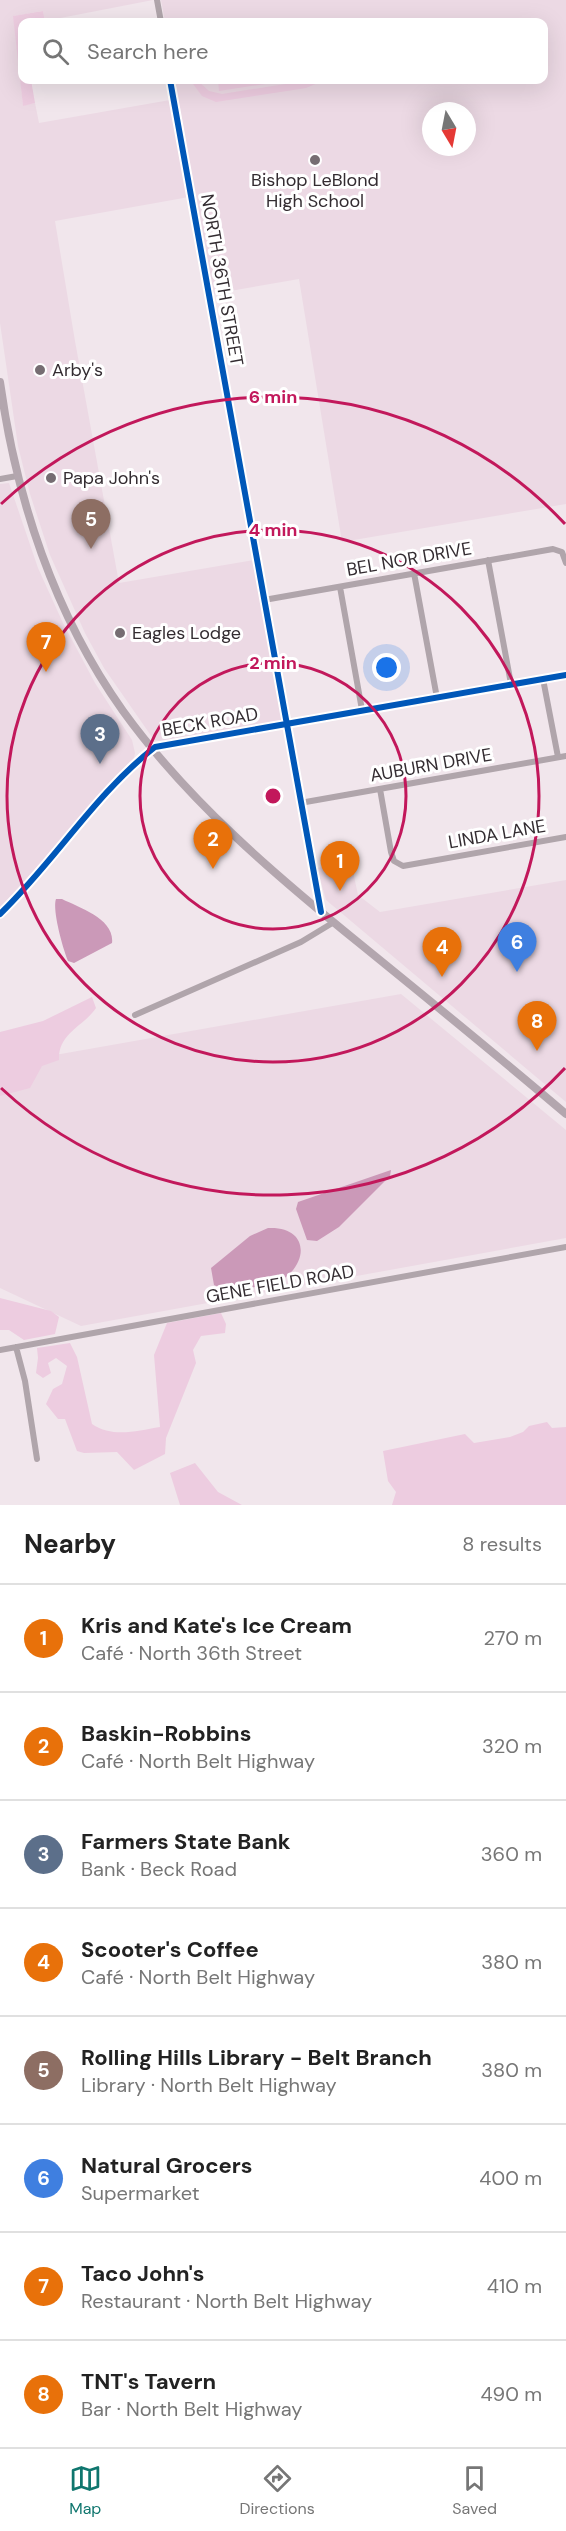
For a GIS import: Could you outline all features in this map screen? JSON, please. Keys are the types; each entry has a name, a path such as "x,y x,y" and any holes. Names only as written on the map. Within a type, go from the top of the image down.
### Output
{"main road":[{"path":"0,381 17,476 36,538 67,613 101,676 123,710 153,749 221,825 321,912 566,1114"}],"street":[{"path":"157,0 160,18"},
{"name":"NORTH 36TH STREET","path":"171,84 321,912"},
{"path":"0,479 17,476"},
{"name":"BEL NOR DRIVE","path":"264,600 553,549 562,552 566,563"},
{"path":"488,560 511,684"},
{"path":"414,573 437,698"},
{"path":"340,586 363,711"},
{"name":"BECK ROAD","path":"0,914 20,895 109,790 153,749 566,675"},
{"path":"543,679 558,757"},
{"name":"AUBURN DRIVE","path":"300,803 566,756"},
{"name":"LINDA LANE","path":"380,789 394,861 403,866 566,837"},
{"path":"135,1015 301,942 334,922"},
{"name":"GENE FIELD ROAD","path":"0,1350 566,1248"},
{"path":"16,1347 25,1381 37,1460"}],"shaded area":[{"path":"0,0 153,0 60,18 44,18 43,11 14,16 18,84 21,84 23,105 35,103 39,123 170,100 189,197 55,221 75,341 119,583 254,560 284,716 280,722 164,741 154,740 104,668 85,633 50,555 30,494 18,446 0,323"},
{"path":"161,0 566,0 566,504 342,542 299,279 213,294 176,84 548,84 548,18 164,18"},
{"path":"43,11 44,18 18,18 18,61 13,16"},
{"path":"21,84 32,84 35,103 23,106"},
{"path":"193,84 201,84 209,91 222,94 285,84 316,84 306,88 216,102 202,96"},
{"path":"218,84 265,84 219,91"},
{"path":"9,483 38,568 63,623 95,683 132,740 135,753 134,758 0,909 0,484"},
{"path":"351,862 358,895 380,912 566,880 566,1102 326,900 317,868"},
{"path":"56,899 62,899 95,915 108,927 112,943 74,963 68,961 57,920"},
{"path":"401,994 566,1130 566,1238 81,1326 0,1288 0,1092 38,1058"},
{"path":"92,997 96,1008 67,1037 60,1051 59,1060 42,1066 30,1088 0,1096 0,1032 43,1021"},
{"path":"391,1170 390,1176 339,1227 317,1241 307,1240 296,1209 298,1202"},
{"path":"268,1228 283,1229 293,1234 299,1241 301,1250 294,1269 275,1283 258,1287 231,1289 214,1285 211,1268 250,1236"},
{"path":"0,1298 51,1311 59,1317 55,1334 24,1340 9,1330 0,1330"},
{"path":"221,1313 226,1324 225,1333 201,1336 193,1350 196,1363 166,1438 165,1454 134,1470 117,1452 84,1453 77,1451 65,1419 58,1419 46,1404 53,1389 62,1384 67,1366 56,1358 48,1363 51,1373 43,1378 36,1373 37,1348 70,1343 77,1357 92,1424 116,1432 133,1432 160,1427 154,1355 167,1323"},
{"path":"547,1422 552,1428 566,1427 566,1505 392,1505 396,1492 388,1481 383,1451 465,1434 474,1443 510,1437 523,1432 529,1426"},
{"path":"195,1463 218,1492 242,1505 180,1505 170,1473"}],"cycle path":[{"path":"171,84 321,912"},
{"path":"0,914 20,894 113,785 155,747 566,675"}],"place":[{"name":"Bishop LeBlond High School","path":"315,160"},
{"name":"Arby's","path":"40,370"},
{"name":"Papa John's","path":"51,478"},
{"name":"Rolling Hills Library - Belt Branch","path":"91,549"},
{"name":"Eagles Lodge","path":"120,633"},
{"name":"Taco John's","path":"46,672"},
{"name":"Farmers State Bank","path":"100,764"},
{"name":"Baskin-Robbins","path":"213,869"},
{"name":"Kris and Kate's Ice Cream","path":"340,891"},
{"name":"Natural Grocers","path":"517,972"},
{"name":"Scooter's Coffee","path":"442,977"},
{"name":"TNT's Tavern","path":"537,1051"}]}
